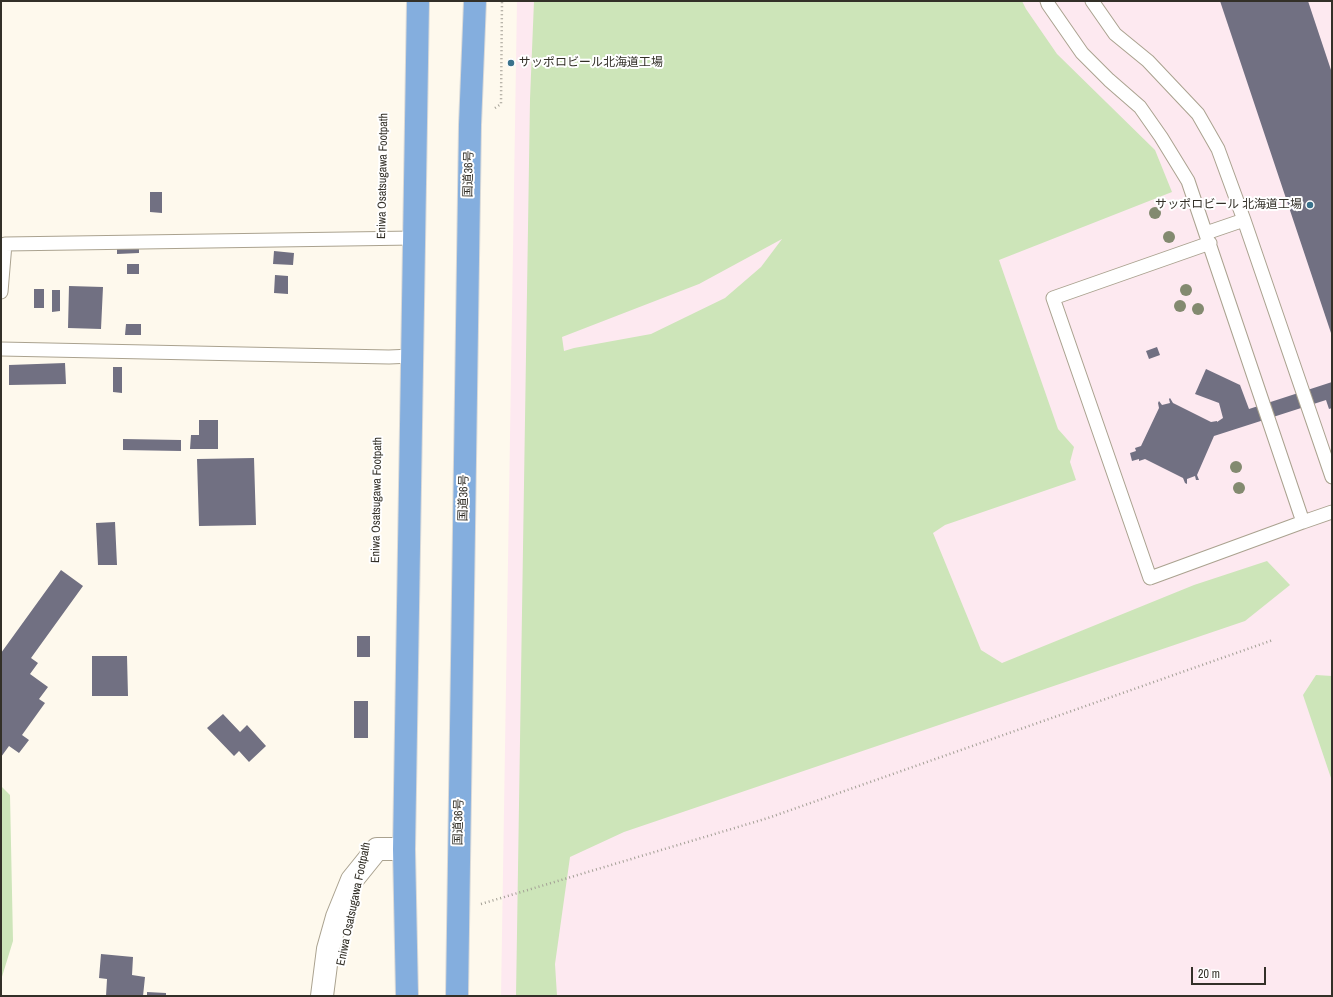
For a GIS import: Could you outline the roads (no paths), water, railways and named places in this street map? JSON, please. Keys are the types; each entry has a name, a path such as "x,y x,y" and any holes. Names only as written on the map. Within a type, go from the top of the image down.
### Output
{"highway":[{"path":"406,996 404,849 418,1"},
{"name":"国道36号","path":"457,996 470,133 475,1"}],"street":[{"path":"322,996 328,949 337,917 352,880 377,848 404,849"}],"lane":[{"path":"1047,1 1082,53 1109,80 1140,107 1162,137 1188,181 1303,522"},
{"path":"1092,1 1115,34 1148,61 1198,114 1218,149 1244,220 1332,477"},
{"path":"1244,220 1208,238 1053,298 1150,578 1332,512"},
{"path":"1,292 5,244 414,238"},
{"path":"1,349 381,357 412,356"}],"place":[{"name":"サッポロビール北海道工場","path":"511,63"},
{"name":"サッポロビール 北海道工場","path":"1310,205"}]}
